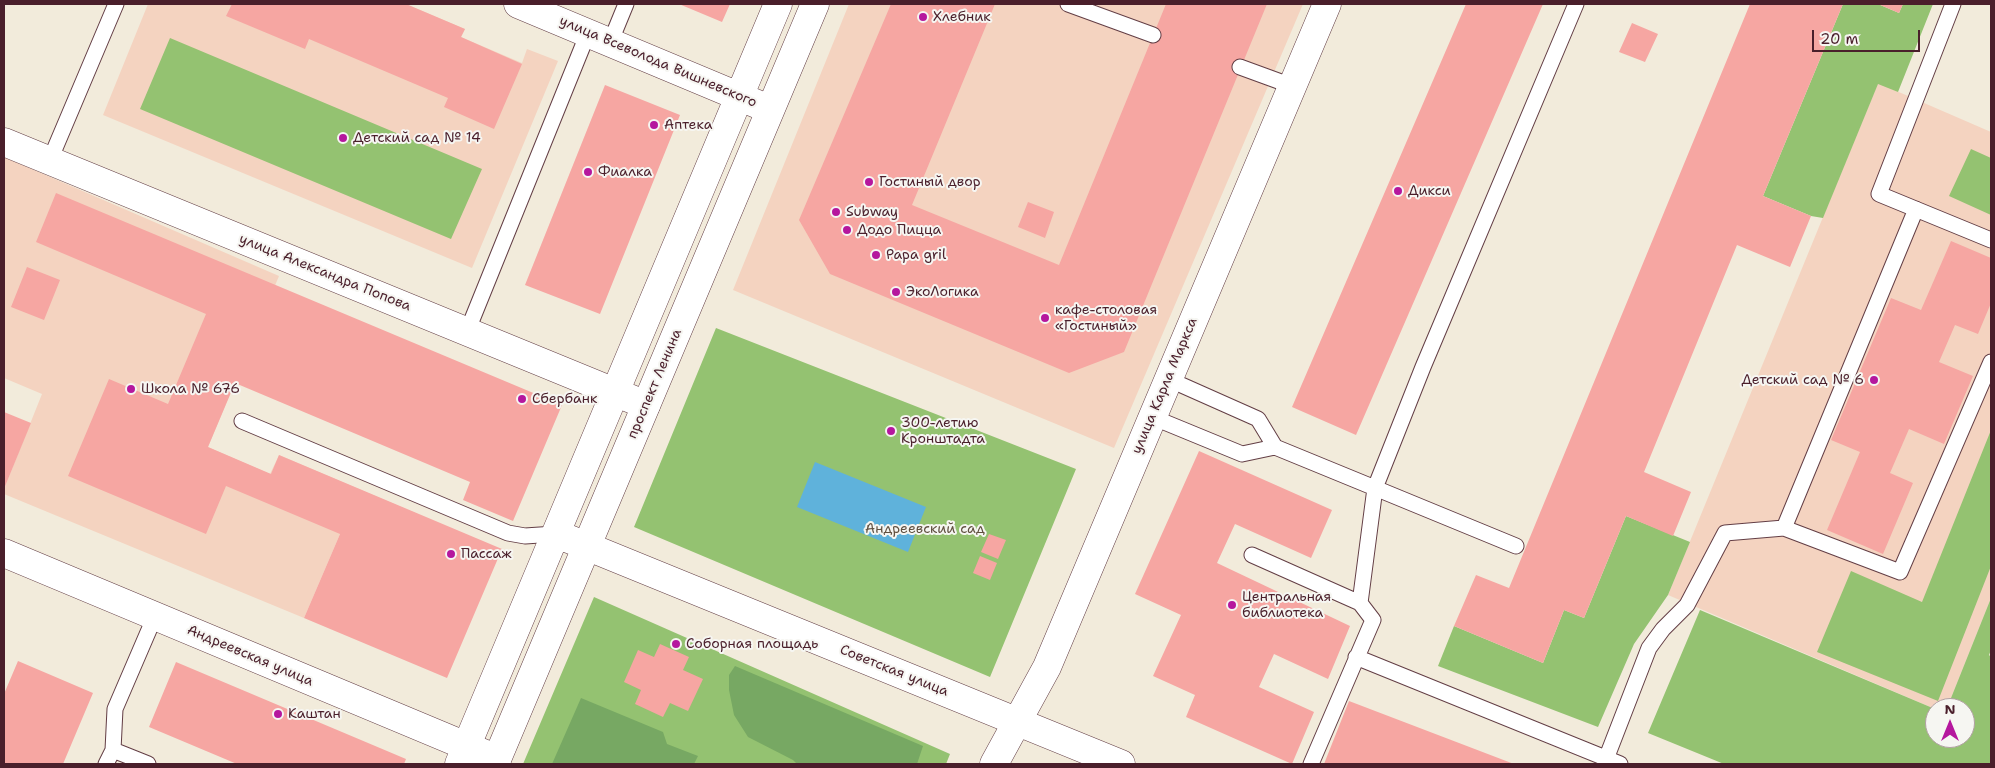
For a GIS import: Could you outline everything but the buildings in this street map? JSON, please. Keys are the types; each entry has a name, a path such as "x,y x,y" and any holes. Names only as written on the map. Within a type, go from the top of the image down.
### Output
{"street":[{"name":"улица Всеволода Вишневского","path":"518,4 770,109"},
{"path":"463,756 778,4"},
{"name":"проспект Ленина","path":"496,762 815,4"},
{"name":"улица Карла Маркса","path":"994,764 1047,667 1327,4"},
{"name":"улица Александра Попова","path":"4,142 646,405"},
{"name":"Советская улица","path":"556,534 1121,764"},
{"name":"Андреевская улица","path":"4,553 155,616 463,756 496,762"}],"lane":[{"path":"50,160 116,4"},
{"path":"467,332 599,38 626,4"},
{"path":"1068,4 1153,35"},
{"path":"1360,603 1375,488 1423,366 1576,4"},
{"path":"1953,4 1879,194 1991,240"},
{"path":"1240,67 1292,86"},
{"path":"1784,528 1916,209"},
{"path":"1356,657 1613,762 1649,648 1663,629 1687,605 1725,533 1784,528 1900,572 1991,362"},
{"path":"1168,379 1258,419 1275,447"},
{"path":"1152,417 1242,454 1275,447 1516,546"},
{"path":"242,421 508,533 525,536 556,534"},
{"path":"1252,555 1360,603 1373,620 1311,764"},
{"path":"106,764 113,750 115,709 155,616"},
{"path":"113,750 148,764"}],"shaded area":[{"name":"Детский сад № 14","path":"148,4 406,4 465,29 461,37 522,63 527,49 558,61 472,268 103,115"},
{"path":"849,4 1303,4 1114,448 733,290"},
{"name":"Детский сад № 6","path":"1878,83 1991,132 1991,598 1951,698 1925,698 1925,705 1668,595"},
{"name":"Школа № 676","path":"4,157 279,276 208,447 270,474 279,455 420,515 401,560 340,534 304,618 4,494 4,489 42,394 4,378"}],"green space":[{"path":"1843,4 1878,4 1899,13 1903,4 1933,4 1898,92 1878,84 1823,218 1811,216 1763,196"},
{"path":"170,38 482,169 451,239 140,109"},
{"path":"1971,149 1991,158 1991,215 1949,196"},
{"name":"Андреевский сад","path":"716,328 1076,469 990,677 634,527"},
{"path":"1991,430 1991,566 1939,698 1931,698 1817,652 1851,571 1922,602"},
{"path":"1626,516 1690,542 1668,595 1634,644 1598,727 1438,666 1454,626 1543,663 1564,610 1584,618"},
{"name":"Соборная площадь","path":"594,597 950,754 946,764 523,764"},
{"path":"1991,598 1991,650 1989,655 1991,657 1991,764 1724,764 1648,733 1700,610 1925,705 1925,748 1975,748 1975,698 1951,698"},
{"path":"735,666 923,746 917,764 797,764 793,760 748,737 734,715 729,690 729,675"},
{"path":"581,698 663,732 667,744 698,756 694,764 552,764"}],"water":[{"path":"815,462 926,507 908,552 797,507"}],"place":[{"name":"Хлебник","path":"923,17"},
{"name":"Аптека","path":"654,125"},
{"name":"Детский сад № 14","path":"343,138"},
{"name":"Фиалка","path":"588,172"},
{"name":"Гостиный двор","path":"869,182"},
{"name":"Дикси","path":"1398,191"},
{"name":"Subway","path":"836,212"},
{"name":"Додо Пицца","path":"847,230"},
{"name":"Papa gril","path":"876,255"},
{"name":"ЭкоЛогика","path":"896,292"},
{"name":"кафе-столовая «Гостиный»","path":"1045,318"},
{"name":"Детский сад № 6","path":"1874,380"},
{"name":"Школа № 676","path":"131,389"},
{"name":"Сбербанк","path":"522,399"},
{"name":"300-летию Кронштадта","path":"891,431"},
{"name":"Пассаж","path":"451,554"},
{"name":"Центральная библиотека","path":"1232,605"},
{"name":"Соборная площадь","path":"676,644"},
{"name":"Каштан","path":"278,714"}]}
